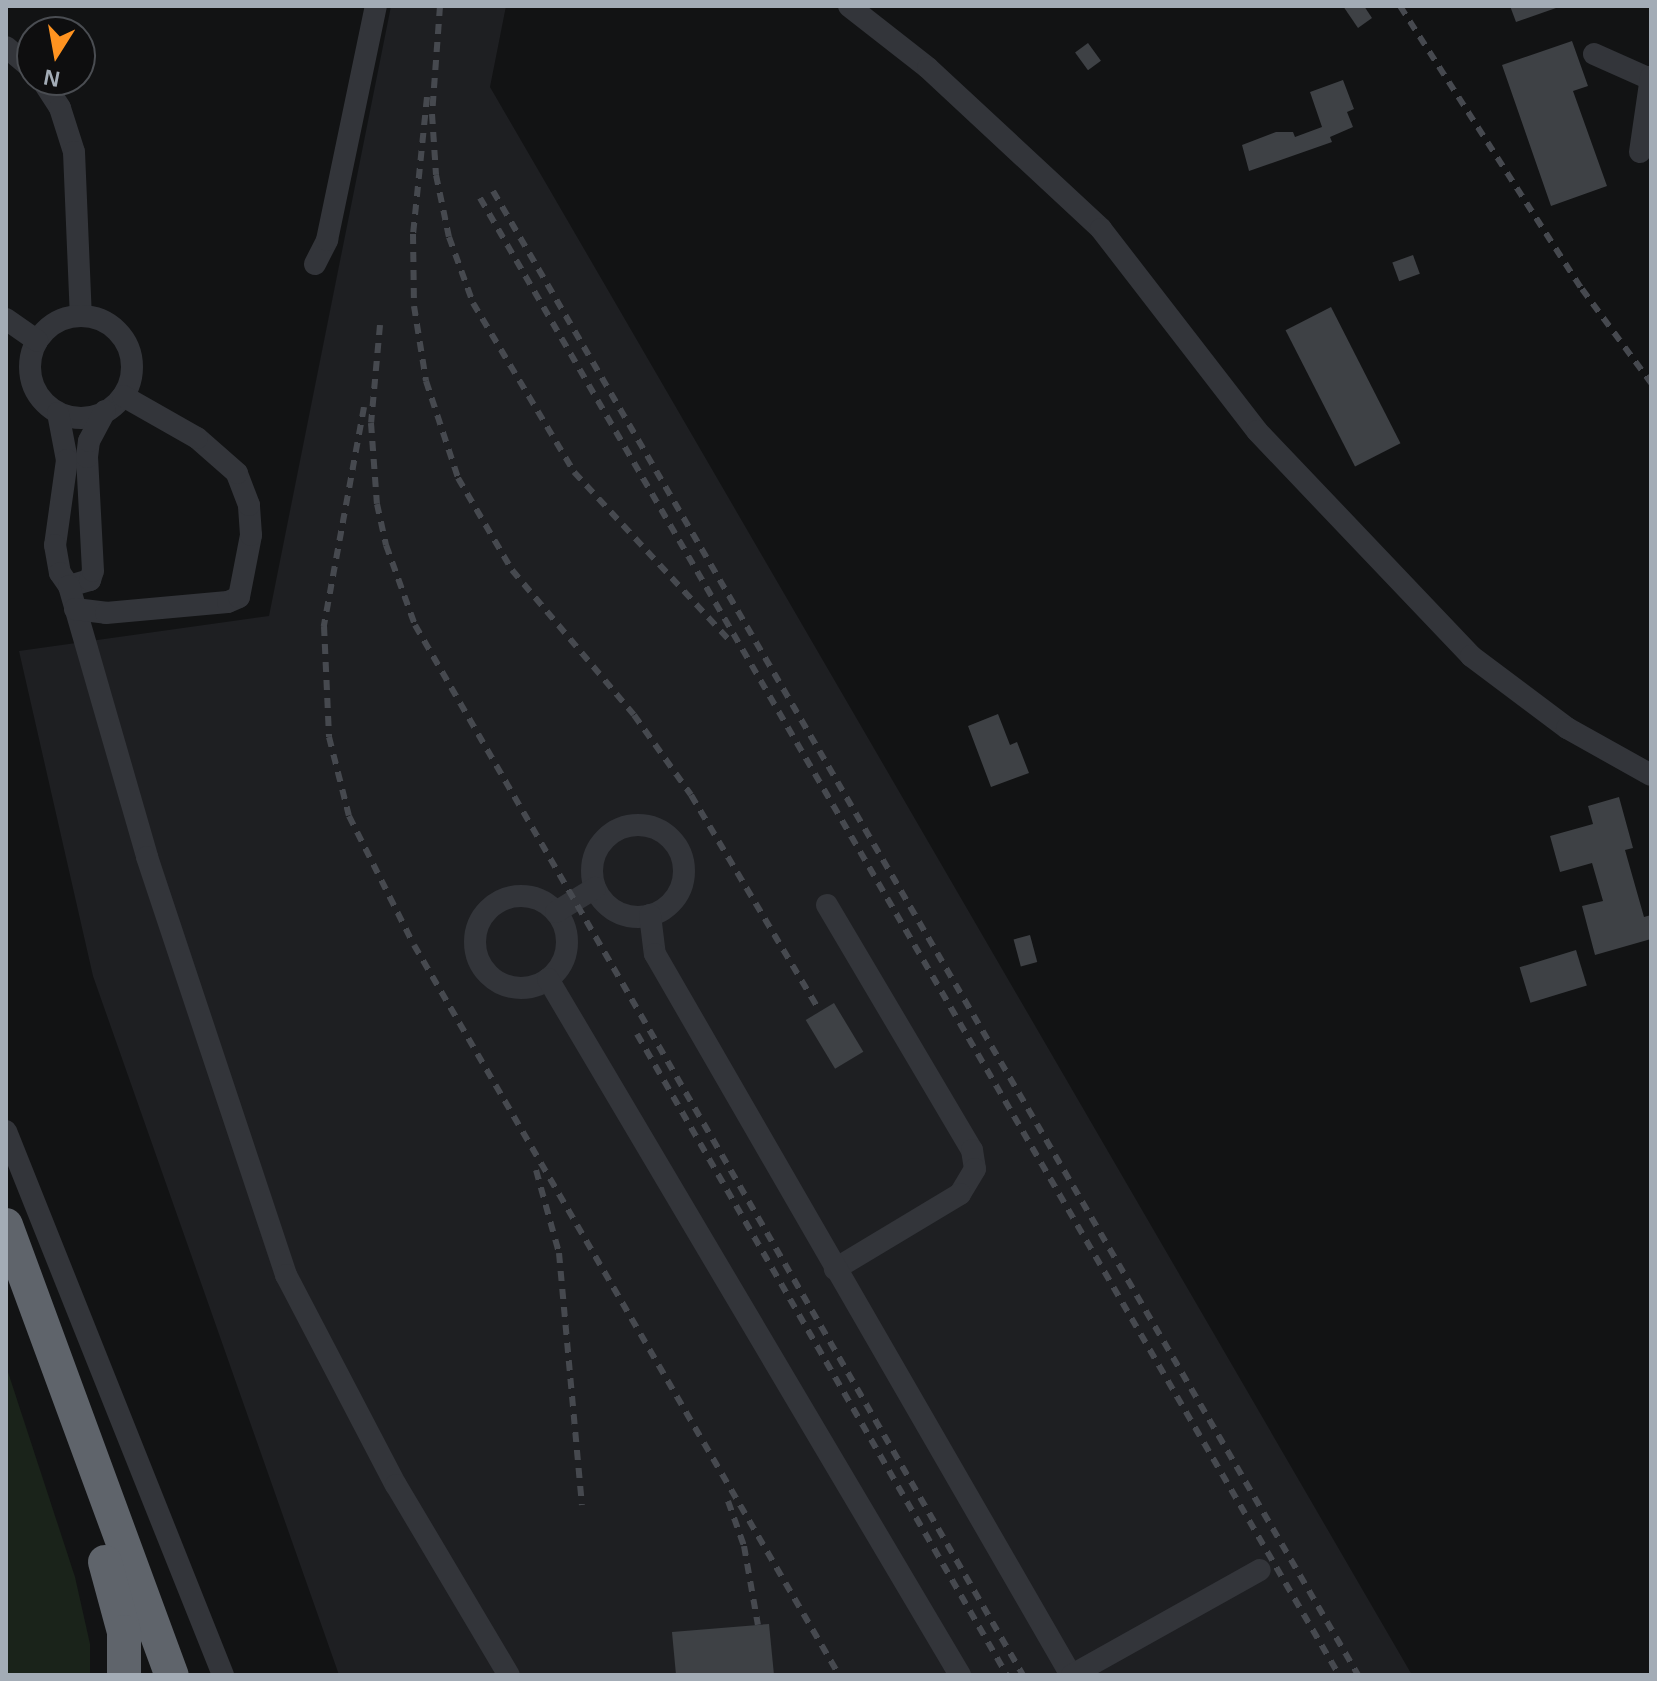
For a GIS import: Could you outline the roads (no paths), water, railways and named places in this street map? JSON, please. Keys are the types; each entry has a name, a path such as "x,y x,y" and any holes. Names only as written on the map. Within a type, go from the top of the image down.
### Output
{"highway":[{"path":"6,1225 157,1659 172,1675"},
{"path":"6,1283 91,1519 124,1632 124,1675"},
{"path":"124,1632 134,1647 139,1675"}],"street":[{"path":"315,264 327,240 376,6"},
{"path":"849,6 928,68 1101,229 1257,431 1471,656 1567,728 1651,775"},
{"path":"1594,54 1649,77 1640,152"},
{"path":"52,96 64,117 74,152 81,316"},
{"path":"69,586 90,580 93,571 87,457 94,428 105,411 123,396 132,366 122,337 97,319 81,316 64,319 37,341 32,382 58,413 67,460 55,545 60,573 69,586 147,857 286,1275 396,1485 509,1675"},
{"path":"6,319 37,341"},
{"path":"75,609 106,613 228,602 239,597 251,535 249,505 237,473 197,438 123,396"},
{"path":"58,413 82,418 105,411"},
{"path":"637,826 664,834 681,858 684,872 674,899 650,915 623,915 595,888 593,859 609,835 637,826"},
{"path":"556,912 595,888"},
{"path":"515,896 530,897 556,912 567,940 565,955 548,979 519,987 491,976 476,951 476,936 488,910 515,896"},
{"path":"827,905 972,1150 975,1169 960,1194 835,1269"},
{"path":"650,915 655,954 1072,1675 1260,1570"},
{"path":"548,979 960,1675"},
{"path":"6,1131 223,1675"}],"railway":[{"path":"440,6 432,114 436,175 449,237 473,303 574,472 728,639"},
{"path":"1400,6 1582,289 1651,383"},
{"path":"427,97 413,234 414,306 426,381 458,478 512,570 634,715 691,795 819,1010"},
{"path":"493,191 1358,1675"},
{"path":"480,198 1339,1675"},
{"path":"380,325 371,423 377,504 386,545 415,625 1023,1675"},
{"path":"364,407 324,626 329,737 349,816 414,945 839,1675"},
{"path":"637,1034 1007,1675"},
{"path":"536,1170 559,1253 582,1505"},
{"path":"728,1501 744,1546 758,1625"}]}
